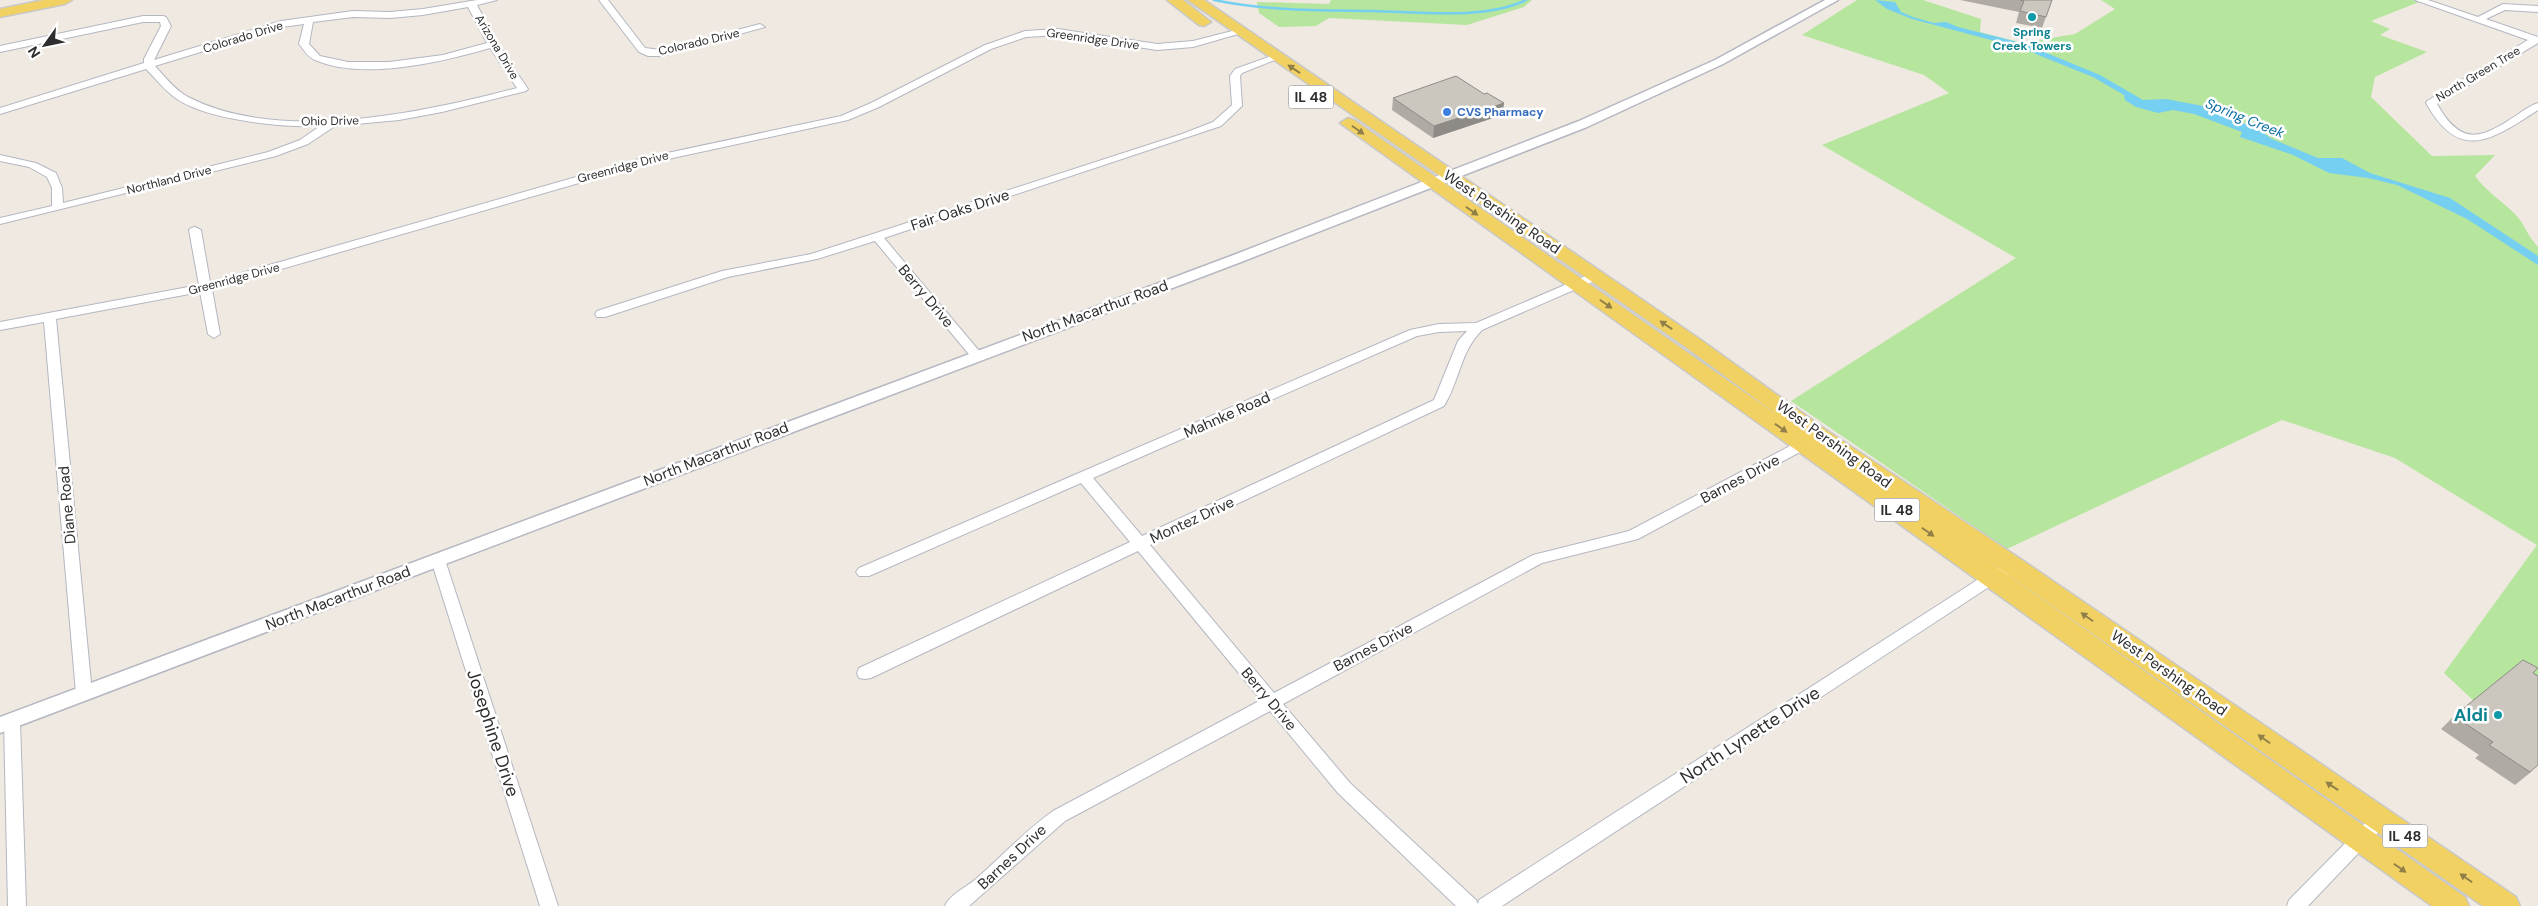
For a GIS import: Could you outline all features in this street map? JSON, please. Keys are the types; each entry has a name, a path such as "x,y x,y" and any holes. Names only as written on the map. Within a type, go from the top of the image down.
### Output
{"main road":[{"path":"0,5 26,0"},
{"path":"0,13 65,0"},
{"name":"IL 48","path":"1174,0 1192,6"},
{"name":"West Pershing Road","path":"1192,6 1214,13 1277,57 1441,179"},
{"name":"West Pershing Road","path":"1192,6 1224,36 1262,62 1441,179 1586,280 1772,400 1812,440 1993,577 2455,906"},
{"name":"West Pershing Road","path":"1586,280 1654,338 1812,440 2014,566 2506,906"},
{"path":"1654,338 1690,356 1764,402 1772,400"}],"street":[{"name":"Colorado Drive","path":"0,111 281,24 346,14 390,15 472,5 493,0"},
{"name":"Colorado Drive","path":"603,0 642,50 648,53 661,53 760,27"},
{"name":"North Macarthur Road","path":"6,723 1583,124 1720,62 1833,0"},
{"path":"2419,0 2537,40"},
{"name":"Arizona Drive","path":"472,5 492,44 523,89"},
{"path":"2478,20 2503,7 2538,9"},
{"path":"0,49 143,19 163,18 166,26 149,59 149,66"},
{"path":"310,20 304,44 317,58 348,65 389,65 444,58 492,44"},
{"name":"Greenridge Drive","path":"0,326 157,298 207,286 643,161 850,116 988,47 1025,34 1058,32 1156,48 1193,44 1240,32"},
{"name":"North Green Tree","path":"2537,40 2435,99 2432,103 2441,121 2459,133 2484,138 2538,106"},
{"name":"Fair Oaks Drive","path":"601,314 708,278 813,257 1115,160 1217,124 1237,106 1235,76 1238,71 1277,57"},
{"name":"Ohio Drive","path":"149,66 184,99 228,115 278,121 332,123 402,117 467,105 523,89"},
{"name":"Northland Drive","path":"0,220 58,208 272,154 304,142 332,123"},
{"path":"0,158 32,165 52,176 57,188 58,208"},
{"path":"195,230 207,286 206,294 214,334"},
{"name":"Berry Drive","path":"877,236 976,355"},
{"name":"Mahnke Road","path":"864,572 1414,333 1439,328 1478,327 1586,280"},
{"name":"Diane Road","path":"50,317 84,693"},
{"name":"Montez Drive","path":"865,673 1439,403 1447,388 1464,341 1478,327"},
{"name":"Barnes Drive","path":"954,906 994,876 1038,830 1059,816 1538,559 1633,535 1812,440"},
{"name":"Berry Drive","path":"1084,477 1344,788 1469,906"},
{"name":"Josephine Drive","path":"438,560 549,906"},
{"name":"North Lynette Drive","path":"1486,906 1993,577 2014,566"},
{"path":"6,723 17,906"},
{"path":"2296,906 2380,819"}],"green space":[{"path":"1331,0 1532,0 1524,7 1467,25 1329,18 1316,26 1279,27 1259,13 1257,2 1329,4"},
{"path":"1857,0 1923,0 1981,19 1980,32 2022,43 2075,34 2115,9 2101,0 2412,0 2419,2 2371,21 2390,29 2380,35 2427,52 2375,77 2371,97 2432,156 2495,155 2475,176 2510,209 2538,247 2538,685 2475,702 2444,673 2537,545 2395,458 2282,420 2007,549 1791,401 2016,258 1822,145 1949,93 1924,75 1802,35"}],"water":[{"name":"Spring Creek","path":"1875,0 1895,2 1901,12 1913,17 1934,23 1946,22 1958,27 2022,43 2100,75 2143,100 2166,99 2203,106 2226,118 2253,126 2272,139 2318,158 2342,158 2370,173 2450,198 2538,256 2538,265 2467,219 2397,185 2368,178 2329,173 2293,155 2240,137 2242,132 2194,114 2173,110 2158,113 2136,107 2125,100 2124,95 2093,77 2021,48 1912,19 1887,9"}],"building":[{"path":"2020,0 2052,0 2046,17 2020,11 2024,1"},
{"path":"1456,76 1484,94 1487,93 1504,103 1434,126 1393,98"},
{"name":"Aldi","path":"2523,660 2538,668 2533,673 2538,676 2538,765 2530,772 2489,745 2493,742 2454,716"}],"waterway":[{"name":"Spring Creek","path":"1214,0 1234,4 1294,9 1431,13 1472,13 1510,6 1526,0"}],"place":[{"name":"Spring Creek Towers","path":"2032,17"},
{"name":"CVS Pharmacy","path":"1447,112"},
{"name":"Aldi","path":"2498,715"}]}
